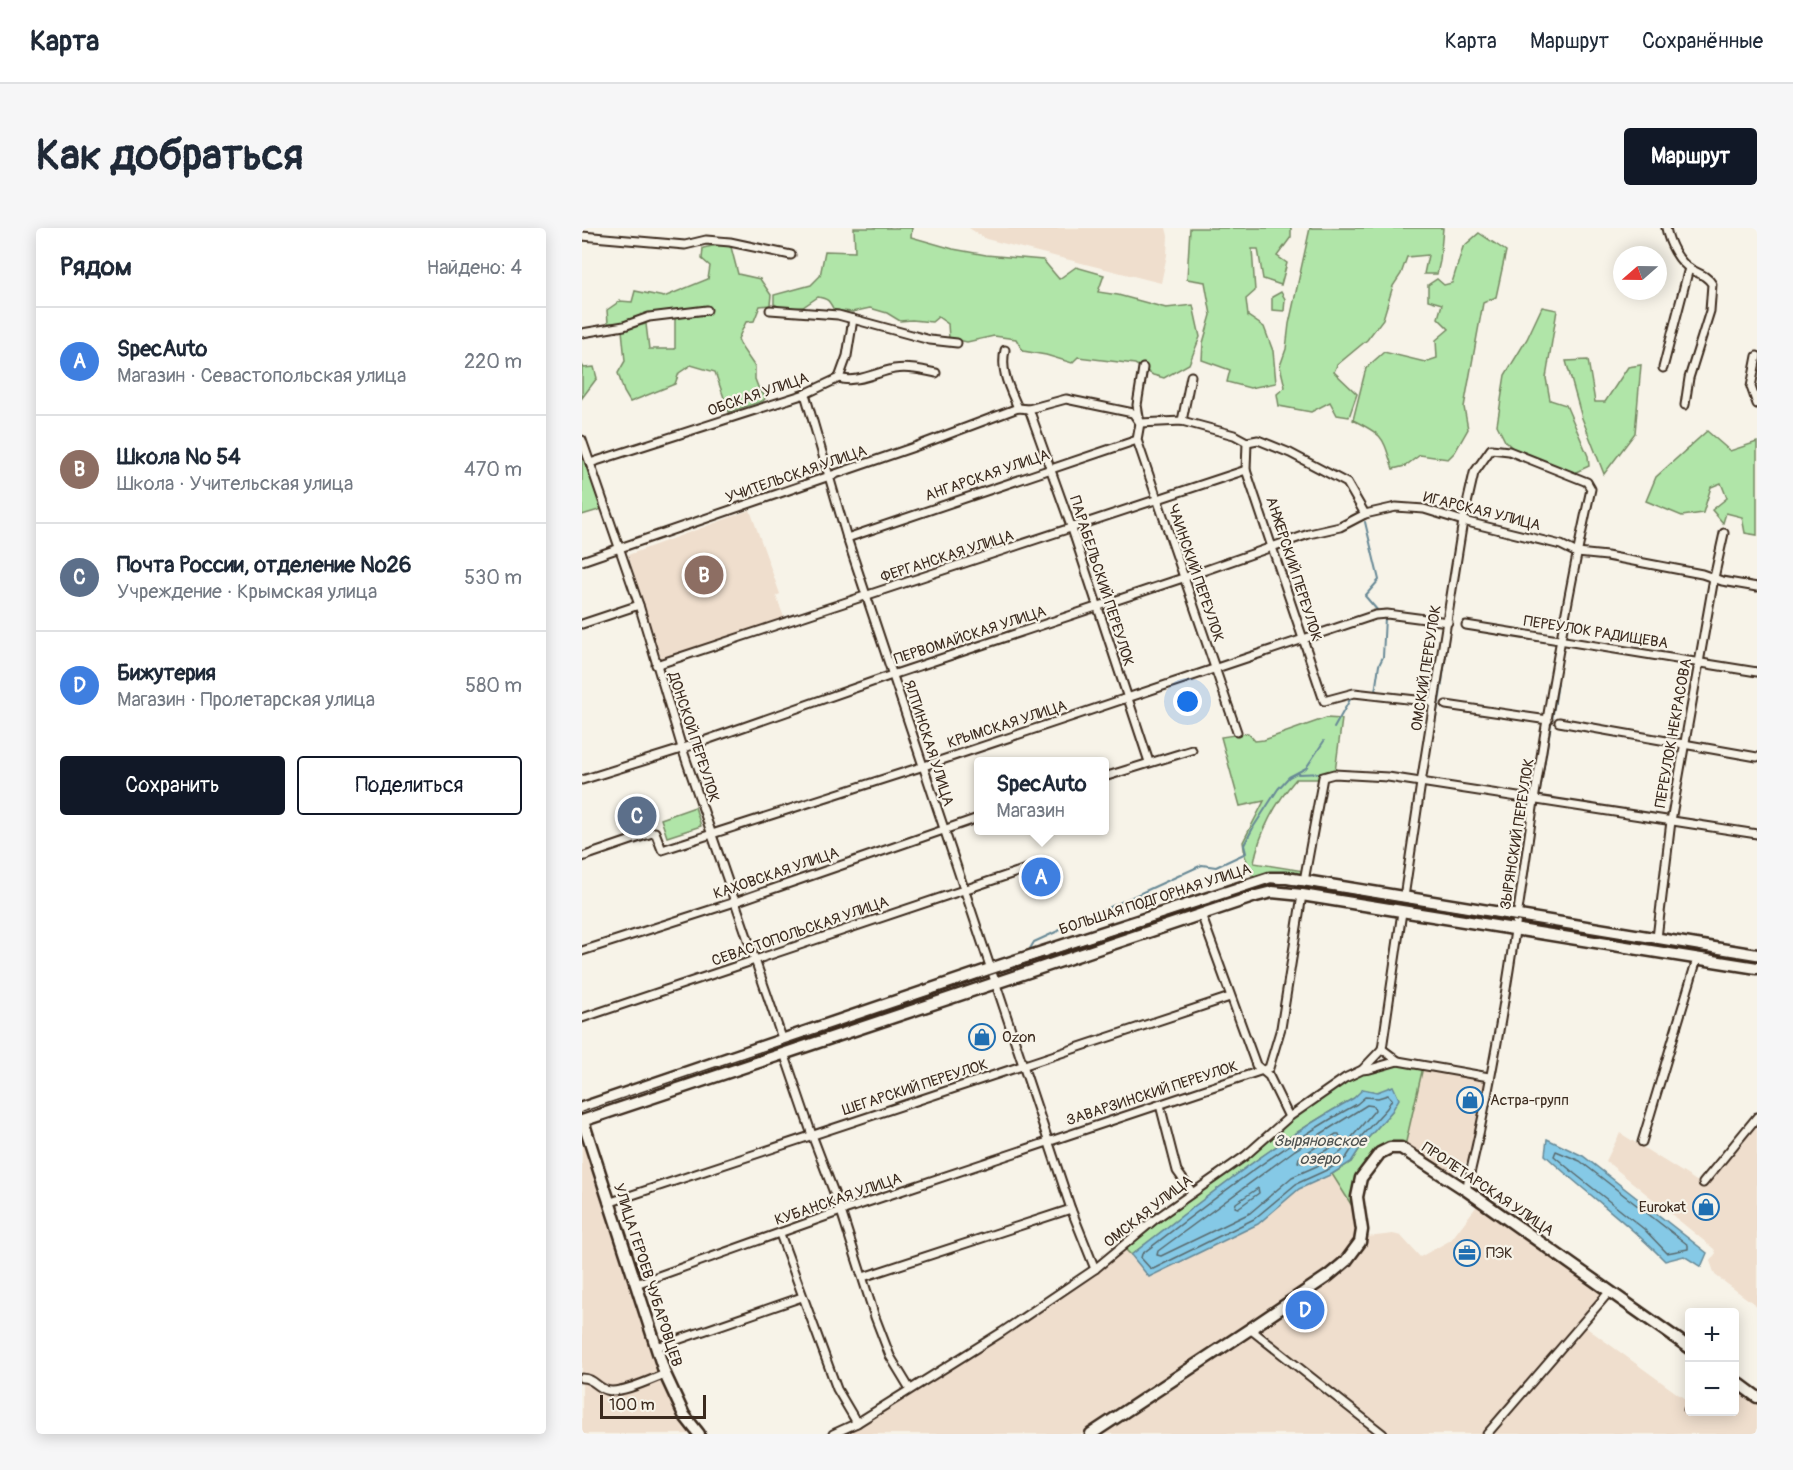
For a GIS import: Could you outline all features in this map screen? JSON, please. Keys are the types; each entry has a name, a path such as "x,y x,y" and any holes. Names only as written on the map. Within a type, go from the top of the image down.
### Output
{"main road":[{"name":"БОЛЬШАЯ ПОДГОРНАЯ УЛИЦА","path":"582,1108 990,969 1270,878 1304,881 1757,955"},
{"name":"БОЛЬШАЯ ПОДГОРНАЯ УЛИЦА","path":"582,1120 1272,892 1757,968"},
{"name":"УЛИЦА ГЕРОЕВ ЧУБАРОВЦЕВ","path":"582,1120 665,1374 684,1415 699,1434"},
{"name":"ПРОЛЕТАРСКАЯ УЛИЦА","path":"1091,1434 1328,1276 1353,1253 1360,1242 1362,1230 1357,1197 1361,1178 1380,1153 1389,1148 1401,1148 1466,1190 1685,1345"},
{"path":"1739,1383 1757,1396"}],"street":[{"path":"1666,228 1674,252 1689,268 1709,279 1712,284 1713,297 1689,378 1685,405"},
{"path":"582,236 685,245 706,240 730,242 790,255"},
{"path":"1663,368 1689,268"},
{"path":"582,333 624,326 649,316 707,310"},
{"path":"770,310 838,315 930,340 957,343"},
{"path":"839,378 847,356 853,320"},
{"path":"1005,350 1002,361 1004,376 1018,408 1029,409 1065,399 1133,413 1140,423 1182,421 1217,430 1246,442 1258,440 1290,453 1347,483 1365,514"},
{"path":"1757,356 1750,387 1757,404"},
{"name":"ОБСКАЯ УЛИЦА","path":"590,463 805,394 839,378 847,381 908,368 936,373"},
{"name":"ЧАИНСКИЙ ПЕРЕУЛОК","path":"1143,368 1137,405 1140,423 1137,440 1237,732"},
{"path":"1182,421 1191,376"},
{"name":"ЯЛТИНСКАЯ УЛИЦА","path":"805,394 831,476 847,538 943,829 1071,1209 1095,1269"},
{"name":"УЧИТЕЛЬСКАЯ УЛИЦА","path":"582,561 917,447 1018,408"},
{"name":"ПАРАБЕЛЬСКИЙ ПЕРЕУЛОК","path":"1029,409 1072,529 1149,762"},
{"name":"ДОНСКОЙ ПЕРЕУЛОК","path":"582,440 639,605 682,748 783,1041"},
{"name":"АНГАРСКАЯ УЛИЦА","path":"847,538 1137,440"},
{"name":"АНЖЕРСКИЙ ПЕРЕУЛОК","path":"1246,442 1246,470 1323,700 1326,702 1354,693 1434,702"},
{"name":"ОМСКИЙ ПЕРЕУЛОК","path":"1404,897 1420,783 1474,473 1491,450 1509,451 1587,482"},
{"name":"ФЕРГАНСКАЯ УЛИЦА","path":"656,665 1246,470"},
{"name":"ЗЫРЯНСКИЙ ПЕРЕУЛОК","path":"1466,1190 1480,1135 1516,930 1534,801 1561,640 1591,489 1587,482"},
{"name":"ИГАРСКАЯ УЛИЦА","path":"1365,514 1396,507 1424,509 1561,545 1577,553 1607,556 1757,587"},
{"name":"ПЕРВОМАЙСКАЯ УЛИЦА","path":"582,780 1183,579 1309,534 1340,527 1365,514"},
{"name":"ПЕРЕУЛОК НЕКРАСОВА","path":"1657,938 1671,821 1698,663 1724,533"},
{"path":"582,624 639,605"},
{"name":"КРЫМСКАЯ УЛИЦА","path":"582,857 655,832 662,850 1383,614 1448,622"},
{"name":"ПЕРЕУЛОК РАДИЩЕВА","path":"1466,626 1757,672"},
{"path":"1446,705 1548,720"},
{"path":"1559,722 1757,757"},
{"path":"1109,775 1192,750"},
{"path":"1304,881 1323,777 1334,774 1388,777 1757,834"},
{"name":"КАХОВСКАЯ УЛИЦА","path":"582,951 735,902 974,819"},
{"name":"СЕВАСТОПОЛЬСКАЯ УЛИЦА","path":"582,1018 1026,869"},
{"path":"1263,1070 1269,1068 1281,1028 1302,895"},
{"path":"1362,1070 1382,1049 1402,912"},
{"path":"1201,914 1256,1065 1269,1076 1289,1117"},
{"path":"1642,1142 1697,959"},
{"name":"ШЕГАРСКИЙ ПЕРЕУЛОК","path":"608,1203 1230,997"},
{"path":"1382,1049 1398,1061"},
{"path":"784,1053 841,1211 874,1317 890,1356 910,1389"},
{"name":"ОМСКАЯ УЛИЦА","path":"833,1434 857,1423 1002,1332 1095,1269 1154,1220 1245,1156 1289,1117 1345,1078 1362,1070 1398,1061 1489,1077"},
{"name":"ЗАВАРЗИНСКИЙ ПЕРЕУЛОК","path":"1049,1140 1263,1070"},
{"path":"1160,1105 1177,1171 1192,1192"},
{"path":"1703,1183 1757,1116"},
{"name":"КУБАНСКАЯ УЛИЦА","path":"636,1284 1049,1140"},
{"path":"862,1277 1071,1209"},
{"path":"780,1234 837,1389 857,1423"},
{"path":"1487,1434 1610,1291"},
{"path":"657,1347 802,1297"},
{"path":"1250,1329 1383,1434"},
{"path":"582,1378 590,1378 606,1390 617,1391 665,1374"}],"shaded area":[{"path":"969,228 1166,228 1167,255 1161,283 986,239"},
{"path":"750,510 780,594 776,596 785,620 661,658 628,555"},
{"path":"1423,1067 1485,1080 1470,1160 1450,1174 1405,1146"},
{"path":"1757,1125 1757,1306 1715,1275 1710,1261 1716,1253 1714,1249 1606,1161 1620,1133 1706,1187"},
{"path":"582,1132 605,1204 694,1434 582,1434"},
{"path":"1332,1174 1354,1209 1357,1230 1350,1250 1325,1272 1086,1434 840,1434 859,1425 1005,1335 1096,1274 1125,1249 1150,1277 1258,1224 1299,1189"},
{"path":"1479,1203 1610,1295 1584,1326 1685,1399 1685,1416 1739,1416 1739,1387 1757,1400 1757,1434 1390,1434 1257,1329 1365,1244 1367,1237 1393,1234 1401,1236 1420,1257 1451,1240"},
{"path":"1250,1335 1376,1434 1099,1434"}],"green space":[{"path":"854,228 912,228 911,237 953,249 986,255 1043,260 1059,279 1076,267 1104,275 1098,292 1166,308 1193,305 1200,337 1189,364 1164,378 1153,375 1135,364 1078,357 1072,363 1023,351 1016,339 994,336 967,342 949,338 948,324 938,317 932,322 900,321 887,313 870,308 852,312 834,310 828,301 818,297 803,307 784,309 774,304 774,295 811,285 820,276 825,251 855,252"},
{"path":"1190,228 1291,228 1291,237 1277,256 1287,263 1281,285 1263,279 1258,249 1252,249 1255,291 1246,299 1248,316 1264,327 1273,351 1276,383 1250,388 1227,382 1230,370 1202,360 1203,343 1211,315 1205,282 1187,279"},
{"path":"1310,228 1443,228 1437,274 1424,274 1428,255 1407,257 1401,274 1393,286 1383,319 1367,340 1337,365 1334,372 1357,394 1349,417 1337,415 1330,402 1311,412 1279,406 1277,394 1285,387 1280,366 1286,349 1289,324"},
{"path":"1479,233 1506,251 1496,297 1483,303 1464,407 1468,429 1455,452 1448,459 1420,455 1405,466 1393,469 1381,438 1353,420 1366,368 1384,352 1425,362 1437,358 1436,340 1449,329 1438,318 1442,304 1428,300 1428,285 1437,279 1444,285 1452,283 1463,247"},
{"path":"722,244 731,247 738,274 760,279 771,295 770,305 760,306 754,321 746,322 738,339 755,367 755,379 760,392 767,396 763,401 729,412 715,372 691,365 679,373 675,384 630,402 618,373 625,361 622,330 646,324 649,349 675,349 674,311 646,314 623,323 608,323 607,310 620,301 632,302 635,291 664,297 708,279 710,266 702,259 703,248"},
{"path":"1281,292 1285,299 1284,311 1272,310 1272,297"},
{"path":"1542,307 1557,310 1546,378 1550,400 1566,405 1588,456 1589,466 1574,473 1515,450 1505,441 1497,425 1505,375 1527,339"},
{"path":"1588,360 1595,402 1605,402 1628,367 1641,365 1635,433 1604,474 1582,418 1566,361"},
{"path":"582,365 584,368 594,367 597,378 582,398"},
{"path":"1707,431 1730,451 1757,442 1757,535 1745,533 1742,517 1726,513 1723,523 1712,510 1727,498 1721,483 1711,487 1703,513 1682,516 1646,501 1656,477"},
{"path":"586,458 602,509 582,515 582,459"},
{"path":"1326,718 1342,719 1335,772 1317,779 1296,779 1269,818 1254,863 1304,871 1302,879 1269,875 1253,878 1245,856 1243,842 1264,801 1240,806 1221,737 1248,733 1255,741 1264,740"},
{"path":"695,807 701,826 667,837 661,819"},
{"path":"1399,1063 1423,1067 1405,1146 1378,1150 1354,1209 1332,1174 1351,1162 1362,1145 1392,1111 1377,1092 1363,1090 1354,1098 1296,1133 1131,1255 1125,1249 1194,1195 1247,1159 1290,1119 1347,1079"}],"water":[{"name":"Зыряновское озеро","path":"1393,1086 1399,1099 1351,1162 1332,1174 1299,1189 1258,1224 1149,1277 1131,1255 1240,1172 1296,1133 1354,1098 1363,1089 1377,1092"},
{"path":"1547,1139 1583,1156 1707,1253 1701,1267 1684,1256 1665,1261 1545,1155"}],"waterway":[{"path":"1355,504 1360,514"},
{"path":"1365,522 1379,580 1365,596 1378,611"},
{"path":"1428,758 1440,696 1458,571"},
{"path":"1355,689 1375,692 1379,665 1383,657 1385,617"},
{"path":"1552,720 1558,683"},
{"path":"1334,728 1352,696"},
{"path":"1551,724 1539,796 1606,807"},
{"path":"1028,952 1034,942 1202,865 1216,867 1246,853 1244,845 1278,789 1289,777 1306,768 1324,741"},
{"path":"1298,774 1325,773"},
{"path":"1483,788 1530,795"},
{"path":"1739,828 1757,830"}],"tram line":[{"path":"582,1112 1271,883 1303,886 1757,960"}],"place":[{"name":"Школа № 54","path":"704,575"},
{"name":"Почта России, отделение №26","path":"637,816"},
{"name":"SpecAuto","path":"1041,877"},
{"name":"Ozon","path":"982,1037"},
{"name":"Астра-групп","path":"1470,1100"},
{"name":"Eurokat","path":"1706,1207"},
{"name":"ПЭК","path":"1467,1253"},
{"name":"Бижутерия","path":"1305,1310"}]}
